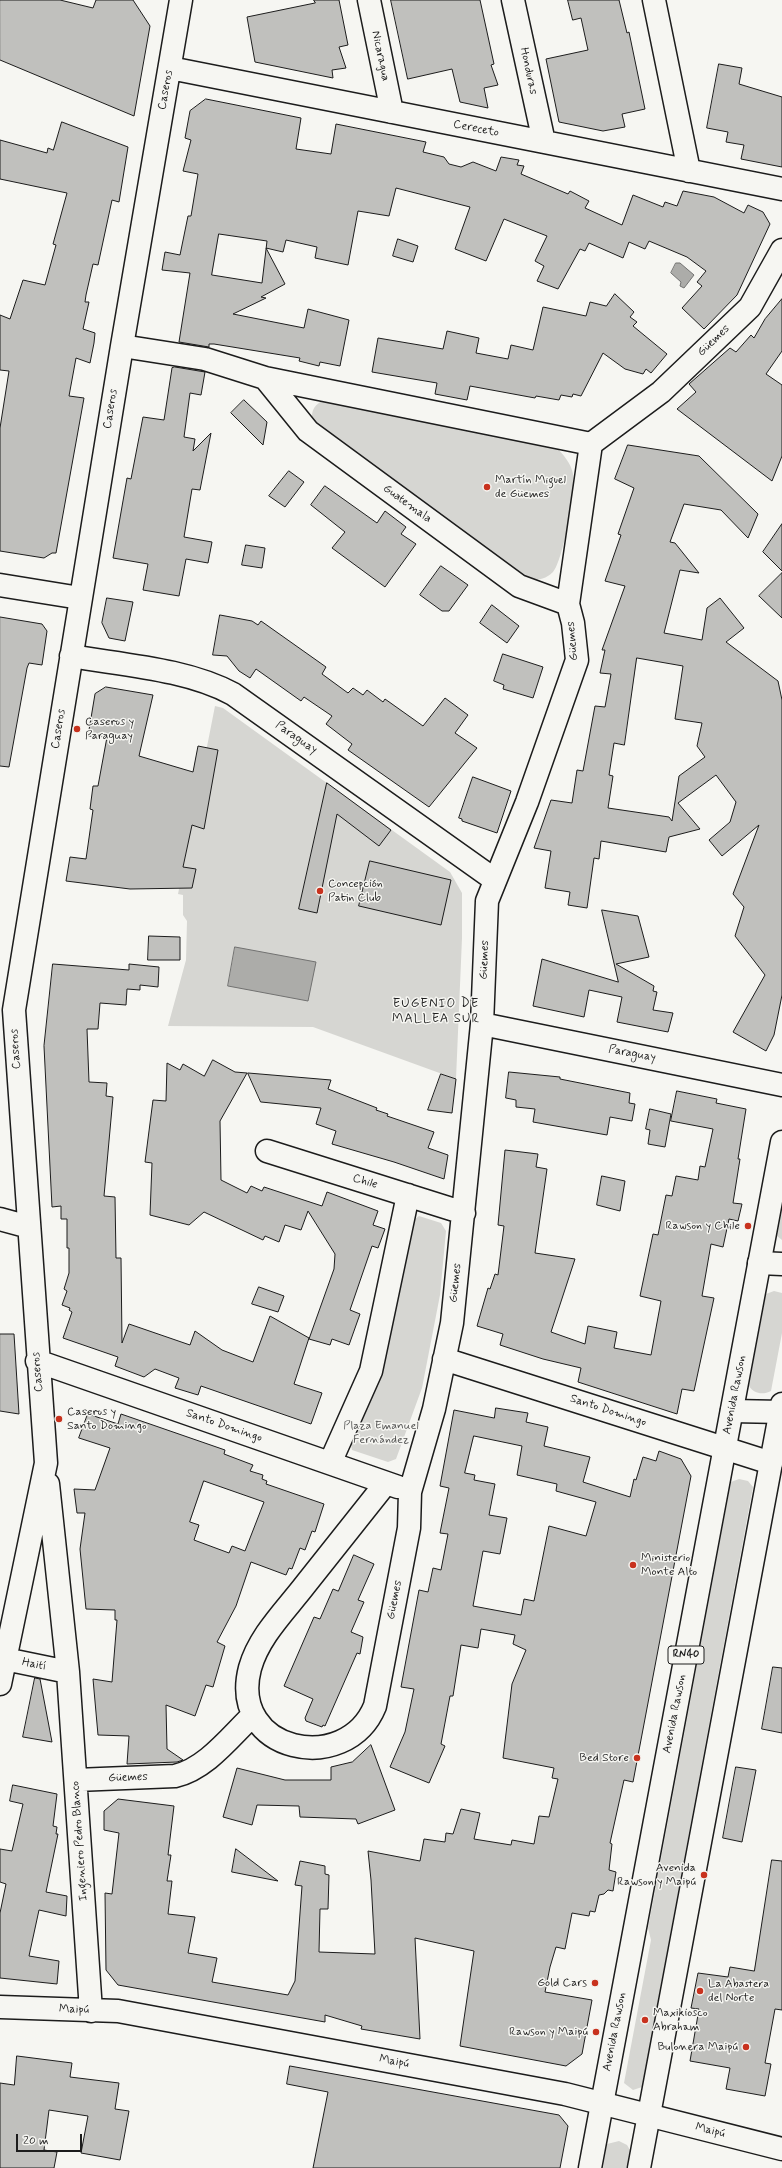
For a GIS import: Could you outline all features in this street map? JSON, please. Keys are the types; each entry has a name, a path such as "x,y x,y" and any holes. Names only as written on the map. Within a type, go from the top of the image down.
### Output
{"street":[{"name":"Caseros","path":"68,1672 37,1361 14,1010 80,598 181,0"},
{"name":"Nicaragua","path":"369,0 392,112"},
{"name":"Honduras","path":"513,0 544,142"},
{"path":"654,0 689,171"},
{"name":"Cereceto","path":"170,68 782,189"},
{"name":"Güemes","path":"386,1483 260,1643 251,1666 247,1687 248,1704 253,1715 273,1735 292,1746 313,1749 335,1743 355,1734 362,1727 375,1706 409,1528 410,1492 434,1409 452,1323 482,1024 487,901 527,802 577,660 573,624 568,604 591,444 661,392 750,307 782,250"},
{"path":"122,346 205,359 265,378 591,444"},
{"name":"Guatemala","path":"265,378 308,431 519,586 568,604"},
{"path":"0,585 80,598"},
{"name":"Paraguay","path":"71,656 195,677 221,687 495,880"},
{"name":"Paraguay","path":"482,1024 782,1085"},
{"name":"Avenida Rawson","path":"590,2168 782,1142"},
{"name":"Chile","path":"267,1151 464,1213"},
{"path":"330,1463 371,1371 408,1195"},
{"path":"0,1219 29,1227"},
{"path":"759,1263 782,1264"},
{"name":"Santo Domingo","path":"444,1359 771,1463"},
{"name":"Santo Domingo","path":"37,1361 410,1492"},
{"path":"640,2168 781,1409 732,1411"},
{"name":"Caseros","path":"0,1684 3,1659 46,1463"},
{"name":"Haití","path":"3,1659 68,1672"},
{"name":"Ingeniero Pedro Blanco","path":"68,1672 91,2011"},
{"name":"Güemes","path":"76,1780 175,1776 184,1774 205,1761 253,1715"},
{"name":"Maipú","path":"0,2007 126,2013 557,2092 782,2149"}],"green space":[{"path":"324,400 555,446 569,462 573,474 573,494 565,540 557,565 553,572 547,577 540,579 525,580 312,420 314,408 318,403"},
{"name":"Concepción Patin Club","path":"215,706 223,708 450,872 462,893 462,938 456,1079 313,1027 168,1026 186,960 187,921 183,915 183,895 178,894"},
{"path":"782,1211 782,1240 777,1236"},
{"name":"Plaza Emanuel Fernández","path":"419,1216 441,1223 446,1231 440,1295 422,1388 396,1459 388,1462 352,1450 351,1445 382,1375 415,1219"},
{"path":"774,1291 782,1293 782,1333 771,1391 759,1393 753,1391 749,1386 766,1294"},
{"path":"739,1479 748,1481 753,1487 642,2087 633,2090 624,2083 651,1940 648,1928 731,1482"},
{"path":"619,2141 627,2145 630,2150 626,2168 603,2168 607,2144"}],"shaded area":[{"path":"676,263 680,263 694,275 684,288 680,286 681,282 671,273"},
{"path":"235,947 316,962 308,1001 228,986"}],"building":[{"path":"0,0 60,0 93,8 96,0 133,0 150,26 134,116 0,60"},
{"path":"314,0 339,0 348,45 339,47 346,68 332,70 333,78 255,62 247,17 315,3"},
{"path":"391,0 480,0 494,64 491,65 498,85 484,88 488,108 460,102 452,69 408,79"},
{"path":"568,0 619,0 627,33 629,32 645,109 622,114 625,127 603,131 559,122 546,59 588,50 581,18 573,20"},
{"path":"719,64 742,68 739,84 782,97 782,167 741,159 744,145 726,142 728,132 707,128"},
{"path":"206,99 301,118 296,149 331,154 336,124 426,142 423,152 444,157 449,164 461,167 473,162 496,171 501,157 519,160 517,165 524,166 521,174 568,194 570,191 589,201 585,208 622,225 633,195 663,207 665,202 677,206 683,191 714,197 744,213 748,205 763,212 770,224 737,295 704,329 682,308 702,286 697,282 706,271 687,257 649,241 645,249 629,242 623,258 589,243 585,251 580,249 558,289 537,281 544,266 535,261 547,236 504,219 486,261 455,249 470,207 396,188 389,216 358,211 348,265 315,258 317,247 286,240 283,252 266,248 285,284 261,297 266,298 233,314 304,328 308,309 349,320 340,366 320,362 319,366 299,361 300,358 214,344 209,344 209,347 179,342 190,273 162,270 165,252 180,255 188,216 191,216 198,174 183,171 191,140 185,138 190,111","holes":["219,234 267,241 262,283 212,275"]},
{"path":"62,122 128,147 119,202 112,200 98,265 93,264 86,295 85,302 89,302 83,329 95,333 94,343 90,363 76,358 69,396 84,398 56,553 52,553 44,558 0,551 0,428 9,371 0,370 0,315 10,319 23,280 45,285 56,245 53,244 67,193 0,179 0,140 47,153 48,148 53,150"},
{"path":"398,239 418,246 413,262 393,256"},
{"path":"615,294 634,312 630,317 637,322 633,326 667,354 651,373 646,369 643,374 625,369 603,353 581,396 573,394 572,397 561,395 559,400 536,396 535,398 470,386 467,400 435,394 437,383 372,372 378,338 443,349 447,331 479,338 476,353 508,359 511,345 533,350 543,307 586,316 590,302 606,306"},
{"path":"782,299 782,351 766,374 782,385 782,456 772,481 677,409 696,392 689,384 730,348 736,352 751,335 754,338 765,319"},
{"path":"175,367 205,372 201,395 190,393 184,437 195,439 193,451 211,433 200,490 192,489 184,537 212,542 208,563 186,559 179,596 143,590 148,564 113,558 127,478 131,479 143,417 164,420 172,368"},
{"path":"244,400 267,422 263,445 231,413"},
{"path":"628,445 699,456 758,514 748,538 721,510 684,504 670,542 675,543 699,573 680,570 664,633 702,640 707,608 720,598 744,628 726,642 778,681 782,700 782,995 774,1035 766,1051 733,1032 765,975 735,936 744,907 733,894 759,825 722,856 709,840 730,822 736,802 716,775 678,803 700,829 669,837 666,852 601,841 599,859 594,858 587,908 568,905 570,892 545,888 551,851 534,848 551,800 572,803 577,770 583,771 595,706 605,707 611,674 600,673 605,650 602,650 625,586 605,581 621,535 618,534 634,488 615,479","holes":["637,658 683,666 675,719 702,723 697,746 705,757 679,776 672,821 669,817 608,808 613,776 609,775 614,743 624,745"]},
{"path":"289,471 304,482 285,507 269,496"},
{"path":"325,486 377,523 385,511 406,527 401,534 416,544 385,587 332,548 345,532 311,505"},
{"path":"782,524 782,571 763,552"},
{"path":"246,545 265,548 262,568 242,565"},
{"path":"441,566 468,585 449,611 442,611 420,595"},
{"path":"782,573 782,618 759,596"},
{"path":"107,598 133,602 125,641 109,638 102,623"},
{"path":"492,605 519,626 507,643 480,623"},
{"path":"220,615 252,621 258,625 261,621 326,667 322,674 348,693 353,688 363,695 367,690 383,702 385,699 423,726 445,698 468,715 455,733 477,748 429,807 348,750 352,744 326,724 332,716 304,697 301,701 256,669 250,678 239,671 227,656 213,655"},
{"path":"0,617 42,624 47,631 42,665 29,663 27,668 9,767 0,766"},
{"path":"503,654 543,667 533,698 503,689 504,685 494,681"},
{"path":"106,687 153,695 139,756 193,772 198,746 218,750 204,829 192,825 183,867 196,869 192,888 130,889 66,881 70,857 86,859 93,810 90,809 93,786 98,786 107,737 88,736 95,694"},
{"path":"473,777 511,791 497,833 462,821 462,819 459,818"},
{"path":"327,783 391,830 379,846 337,814 317,913 299,909"},
{"path":"370,861 451,880 441,925 359,906"},
{"path":"602,910 638,916 649,957 616,964 654,986 653,991 657,992 653,1010 673,1013 668,1032 617,1022 622,997 589,990 584,1017 533,1006 542,959 618,982"},
{"path":"149,936 180,937 180,960 148,960"},
{"path":"53,964 129,970 129,964 159,967 158,987 140,985 140,990 127,989 126,1005 100,1003 98,1029 87,1029 89,1082 107,1083 106,1096 113,1097 104,1196 115,1197 116,1258 121,1258 122,1343 129,1324 190,1345 195,1331 222,1350 253,1362 270,1316 309,1338 294,1384 322,1393 311,1424 201,1386 198,1395 175,1388 179,1378 155,1369 144,1377 115,1366 118,1357 63,1338 72,1312 69,1310 70,1308 62,1305 67,1291 64,1289 69,1273 69,1248 67,1248 67,1219 61,1219 61,1206 52,1207 44,1046"},
{"path":"213,1060 235,1072 247,1073 220,1121 221,1180 247,1193 251,1186 262,1191 264,1187 322,1206 327,1192 378,1211 373,1225 385,1229 378,1248 372,1246 350,1310 360,1314 349,1345 332,1339 330,1345 309,1339 334,1269 335,1254 308,1211 301,1230 285,1225 279,1242 265,1236 263,1240 204,1212 189,1225 150,1215 152,1163 145,1162 153,1100 166,1101 167,1063 180,1070 183,1064 204,1076"},
{"path":"509,1072 560,1077 560,1079 630,1093 629,1103 635,1104 632,1121 610,1117 607,1135 533,1122 535,1109 516,1107 516,1100 506,1098"},
{"path":"248,1073 331,1080 328,1089 377,1108 376,1110 388,1114 387,1116 434,1132 428,1148 448,1155 444,1179 394,1162 332,1144 336,1131 316,1124 321,1108 261,1102"},
{"path":"441,1074 456,1079 452,1113 428,1110"},
{"path":"677,1091 717,1099 716,1103 746,1109 733,1203 742,1204 738,1221 729,1219 723,1247 711,1244 702,1296 714,1298 694,1391 682,1389 677,1414 578,1382 581,1368 543,1359 500,1345 503,1334 477,1326 488,1288 490,1289 495,1274 498,1275 504,1226 498,1225 505,1150 538,1154 536,1167 547,1169 535,1253 575,1259 551,1332 585,1344 588,1326 617,1332 614,1348 651,1355 661,1301 640,1296 653,1234 658,1235 666,1195 672,1196 676,1176 698,1180 700,1166 705,1167 713,1129 671,1121"},
{"path":"650,1109 671,1114 665,1147 648,1144 650,1130 646,1129"},
{"path":"602,1176 625,1181 620,1211 597,1205"},
{"path":"259,1287 284,1296 278,1312 252,1304"},
{"path":"0,1334 14,1334 19,1414 0,1411"},
{"path":"496,1408 528,1413 526,1422 548,1427 544,1446 590,1457 583,1482 630,1497 634,1479 636,1480 643,1457 656,1461 659,1451 681,1459 691,1476 633,1782 624,1780 610,1843 612,1844 609,1870 616,1872 613,1891 608,1890 604,1894 599,1895 595,1912 590,1911 589,1916 572,1913 565,1949 556,1947 545,1992 592,2000 582,2054 566,2066 460,2046 474,1951 415,1938 420,2039 361,2029 362,2026 325,2015 325,2022 118,1985 106,1970 105,1893 112,1894 119,1833 104,1830 104,1811 118,1799 174,1806 168,1855 171,1855 167,1881 172,1881 168,1914 195,1917 188,1953 217,1958 212,1982 288,1995 295,1981 302,1886 295,1885 300,1861 325,1866 325,1874 329,1875 328,1909 320,1909 319,1952 375,1954 368,1851 420,1861 424,1839 445,1842 446,1833 453,1834 461,1809 480,1813 474,1839 511,1845 512,1840 534,1844 539,1816 549,1817 558,1779 552,1778 554,1768 503,1758 512,1684 526,1650 513,1644 515,1635 481,1629 478,1648 461,1645 453,1696 450,1696 441,1744 445,1746 429,1783 390,1767 405,1732 414,1689 401,1687 419,1590 428,1592 433,1568 441,1570 448,1534 440,1533 449,1488 440,1486 454,1410 494,1418","holes":["474,1436 522,1446 517,1475 557,1484 556,1491 596,1502 586,1536 549,1526 534,1601 524,1599 521,1615 473,1606 483,1551 500,1554 507,1518 489,1515 495,1484 474,1480 475,1475 465,1473"]},
{"path":"88,1414 118,1424 121,1414 225,1450 224,1454 253,1465 250,1471 263,1475 262,1479 267,1481 266,1484 324,1504 315,1532 312,1531 305,1550 300,1548 292,1569 289,1568 286,1575 251,1562 236,1606 217,1642 225,1646 213,1687 206,1685 195,1716 166,1705 167,1749 183,1760 177,1762 127,1764 129,1736 98,1735 93,1679 112,1682 117,1620 115,1620 115,1610 86,1609 80,1549 85,1513 77,1513 74,1489 95,1490 110,1448 79,1438","holes":["204,1481 264,1502 245,1551 232,1546 229,1553 194,1540 199,1525 190,1522"]},
{"path":"354,1555 374,1564 358,1600 364,1602 351,1632 363,1637 360,1654 357,1653 325,1726 323,1725 322,1727 306,1721 305,1718 313,1699 284,1686 314,1617 320,1619 333,1589 338,1591"},
{"path":"773,1667 782,1668 782,1733 762,1729"},
{"path":"35,1678 40,1679 52,1742 23,1737"},
{"path":"371,1745 395,1810 358,1824 356,1819 300,1817 299,1806 257,1805 252,1825 223,1817 237,1768 285,1780 331,1780 331,1767 352,1762"},
{"path":"736,1767 756,1770 742,1842 723,1838"},
{"path":"13,1785 57,1794 53,1826 57,1827 56,1834 58,1834 46,1892 67,1896 66,1916 39,1910 29,1956 59,1961 57,1984 0,1978 0,1913 6,1884 0,1882 0,1849 12,1851 23,1804 10,1801"},
{"path":"236,1849 278,1881 232,1872"},
{"path":"772,1860 782,1861 782,2010 775,2009 765,2063 771,2064 765,2096 726,2089 730,2068 690,2061 699,2009 691,2008 698,1973 728,1977 730,1967 754,1971"},
{"path":"17,2056 72,2063 70,2077 119,2083 115,2109 129,2111 120,2160 81,2153 88,2116 49,2110 44,2150 57,2152 54,2168 0,2168 0,2083 14,2085"},
{"path":"290,2066 559,2115 568,2126 560,2168 313,2168 328,2092 287,2084"}],"place":[{"name":"Martín Miguel de Güemes","path":"487,487"},
{"name":"Caseros y Paraguay","path":"77,729"},
{"name":"Concepción Patin Club","path":"320,891"},
{"name":"Rawson y Chile","path":"748,1226"},
{"name":"Caseros y Santo Domingo","path":"59,1419"},
{"name":"Ministerio Monte Alto","path":"633,1565"},
{"name":"Bed Store","path":"637,1758"},
{"name":"Avenida Rawson y Maipú","path":"704,1875"},
{"name":"Gold Cars","path":"595,1983"},
{"name":"La Abastera del Norte","path":"700,1991"},
{"name":"Maxikiosco Abraham","path":"645,2020"},
{"name":"Rawson y Maipú","path":"596,2032"},
{"name":"Bulonera Maipú","path":"746,2047"}],"district":[{"name":"EUGENIO DE MALLEA SUR","path":"436,1012"}]}
